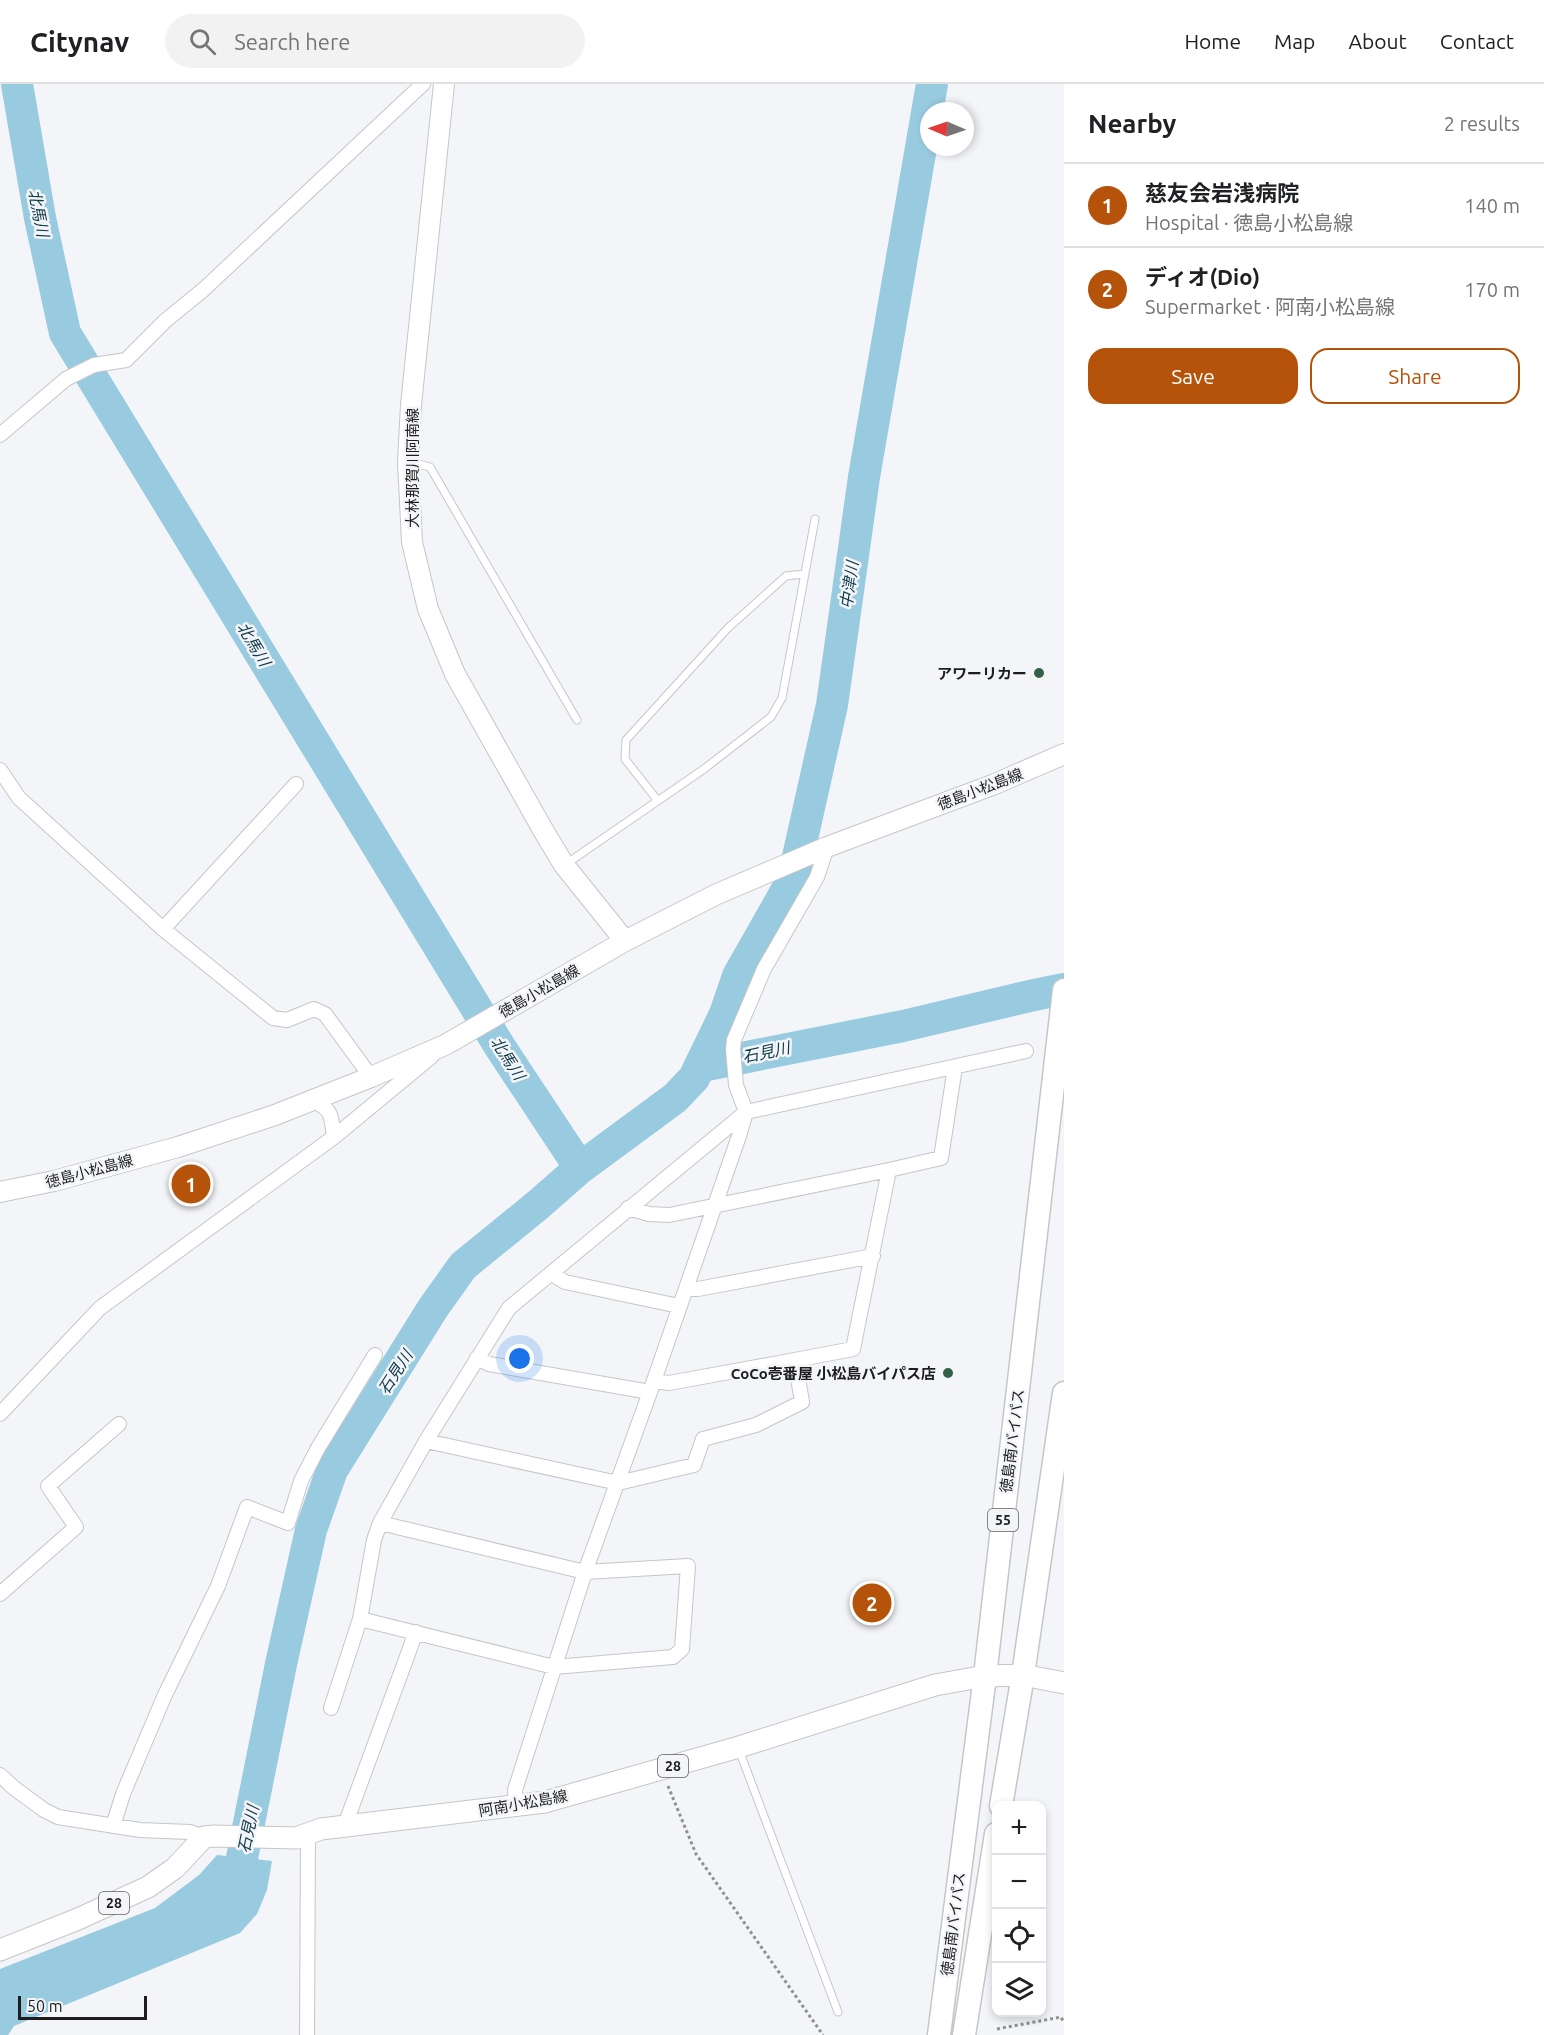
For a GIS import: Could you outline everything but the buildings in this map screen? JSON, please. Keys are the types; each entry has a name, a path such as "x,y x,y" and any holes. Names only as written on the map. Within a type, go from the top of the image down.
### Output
{"highway":[{"name":"徳島南バイパス","path":"939,2035 985,1676 1063,997"},
{"path":"1002,1801 1023,1675 1064,1393"},
{"name":"徳島南バイパス","path":"964,2035 993,1855"}],"main road":[{"name":"大林那賀川阿南線","path":"444,84 411,405 408,462 412,542 428,609 455,674 564,865 626,940"},
{"name":"徳島小松島線","path":"0,1192 54,1181 178,1147 275,1115 371,1077 446,1045 626,940 715,895 827,847 994,784 1064,754"},
{"name":"阿南小松島線","path":"209,1837 296,1838 321,1829 347,1825 544,1802 662,1770 934,1685 985,1676 1023,1675 1064,1683"},
{"name":"28","path":"0,1950 78,1919 148,1887 175,1868 209,1837"}],"street":[{"path":"0,435 66,379 87,368 126,360 165,321 203,290 423,84"},
{"path":"0,770 19,798 163,929 273,1018 286,1020 314,1010 325,1014 371,1077"},
{"path":"163,929 296,784"},
{"path":"516,1806 515,1790 585,1572 687,1289 746,1112 736,1085 734,1040 764,969 817,877 827,847"},
{"path":"0,1413 100,1308 334,1137 446,1045"},
{"path":"331,1708 360,1619 374,1540 380,1523 426,1441 509,1308 746,1112 1026,1051"},
{"path":"628,1208 649,1214 669,1215 941,1158 955,1067"},
{"path":"314,1100 327,1108 334,1137"},
{"path":"477,1358 489,1364 652,1387 853,1348 889,1170"},
{"path":"687,1289 698,1289 873,1256"},
{"path":"552,1274 565,1282 679,1306"},
{"path":"113,1826 123,1794 164,1697 218,1586 247,1507 288,1523 301,1480 375,1355"},
{"path":"426,1441 618,1482 694,1465 703,1439 756,1425 802,1402 795,1360"},
{"path":"0,1594 76,1527 48,1486 120,1424"},
{"path":"360,1619 554,1666 672,1657 682,1649 688,1566 585,1572 380,1523"},
{"path":"347,1825 416,1632"},
{"path":"1,1778 44,1810 58,1817 140,1830 190,1832 209,1837"},
{"path":"307,2035 308,1833"}],"lane":[{"path":"408,462 430,467 577,720"},
{"path":"564,865 704,769 771,717 782,698 815,519"},
{"path":"657,801 625,759 626,740 728,628 786,576 804,574"},
{"path":"738,1747 838,2012"}],"path":[{"path":"662,1770 696,1854 823,2035"},
{"path":"997,2029 1061,2017 1064,2023"}],"water":[{"path":"217,1855 272,1861 267,1890 257,1914 240,1933 14,2026 8,2035 0,2035 0,1969 155,1908 199,1875"}],"waterway":[{"name":"北馬川","path":"17,84 40,218 65,333 500,1047 580,1168"},
{"name":"中津川","path":"217,1893 241,1863 311,1530 332,1470 433,1308 463,1266 580,1168 675,1098 694,1078 725,1014 738,976 793,879 832,705 864,477 932,84"},
{"name":"石見川","path":"702,1066 903,1026 1064,989"}],"place":[{"name":"アワーリカー","path":"1039,673"},
{"name":"慈友会岩浅病院","path":"191,1184"},
{"name":"CoCo壱番屋 小松島バイパス店","path":"948,1373"},
{"name":"ディオ(Dio)","path":"872,1603"}]}
